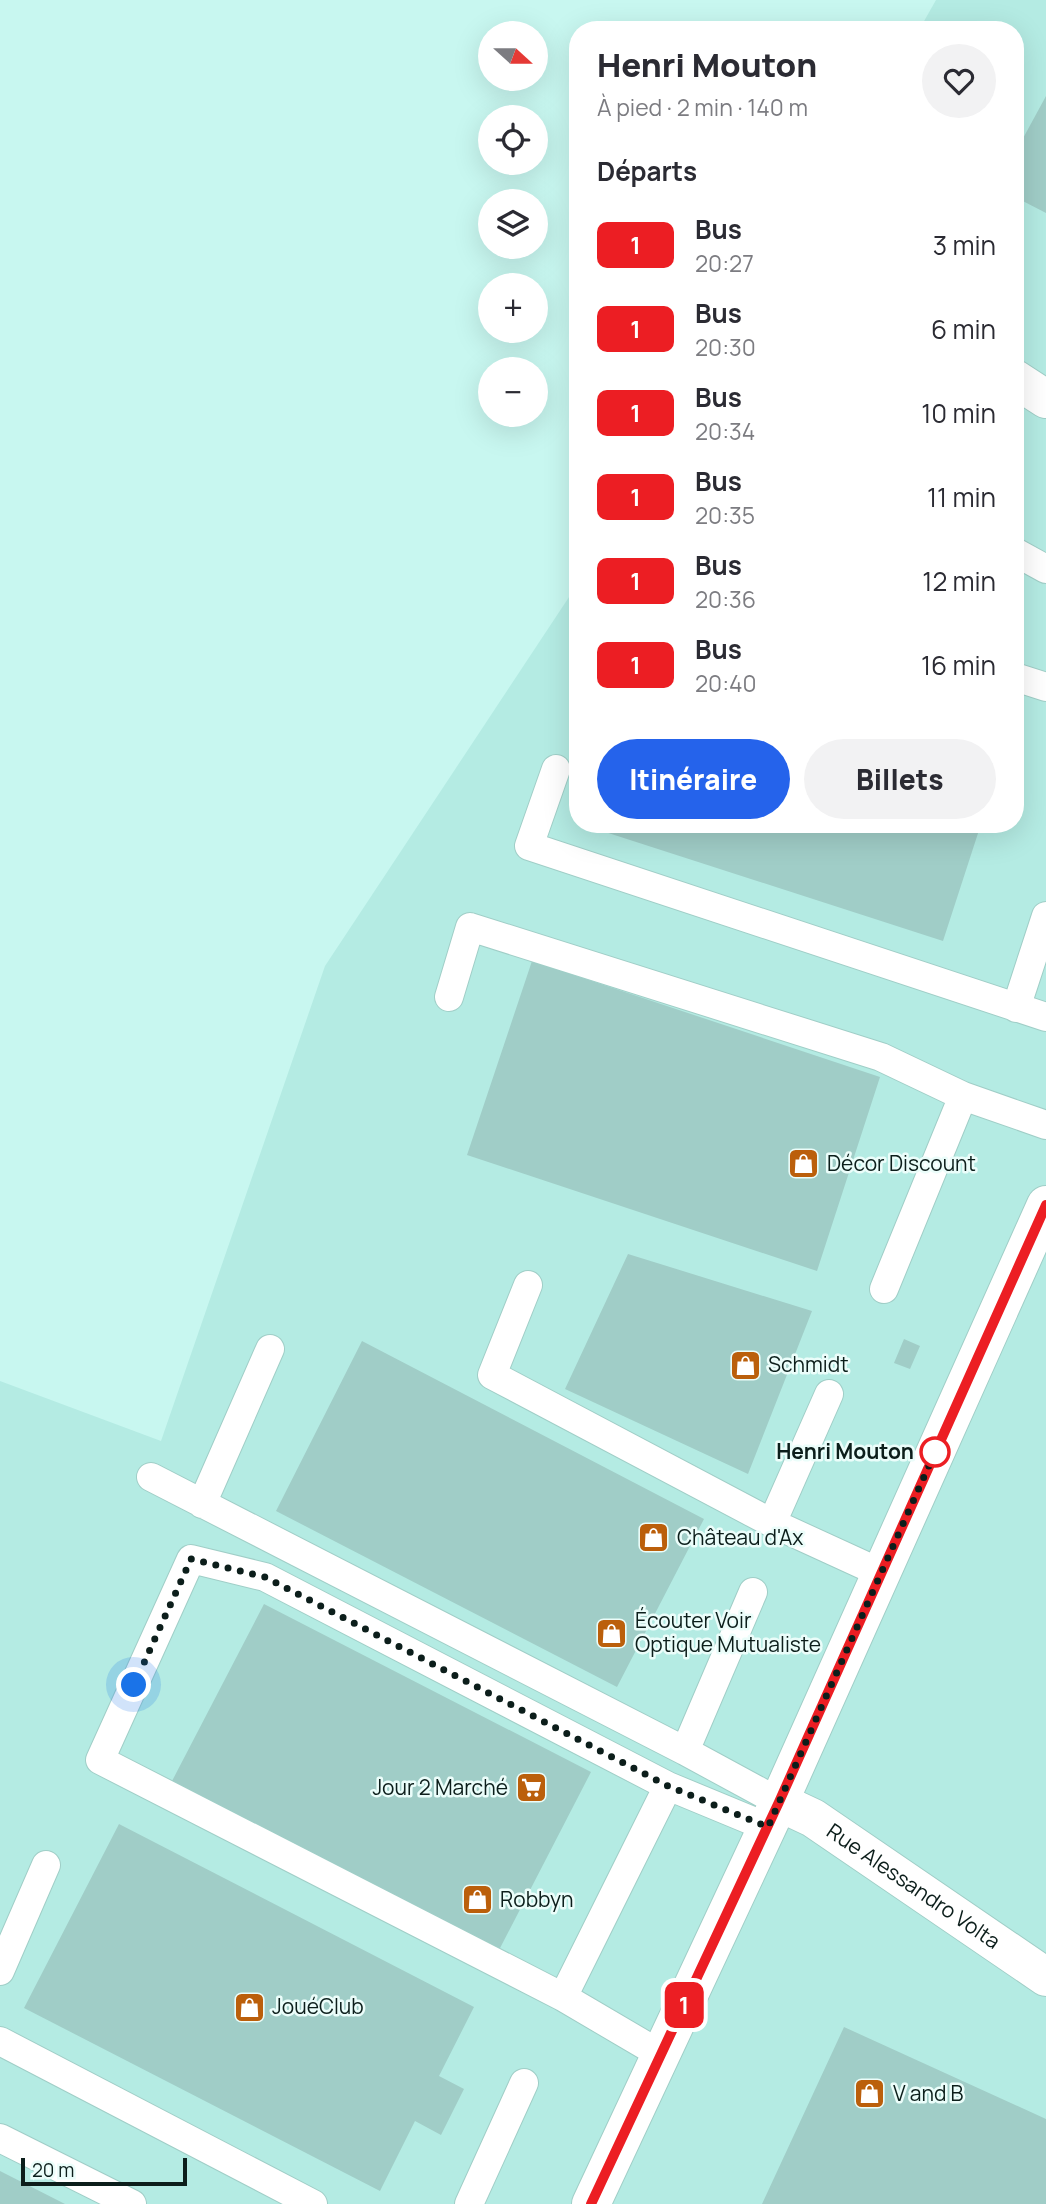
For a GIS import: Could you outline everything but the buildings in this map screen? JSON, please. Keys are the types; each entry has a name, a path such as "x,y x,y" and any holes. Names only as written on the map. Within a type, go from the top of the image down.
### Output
{"street":[{"path":"1024,385 1046,399"},
{"path":"591,2204 773,1814 1046,1205"},
{"name":"Rue Alessandro Volta","path":"773,1814 813,1818 1046,1977"}],"lane":[{"path":"1024,557 1046,569"},
{"path":"1024,680 1046,687"},
{"path":"556,769 529,846 1046,1017"},
{"path":"1016,1007 1046,916"},
{"path":"449,997 470,927 881,1057 963,1096 1046,1125"},
{"path":"884,1289 963,1096"},
{"path":"528,1286 492,1375 772,1523 881,1573"},
{"path":"202,1504 270,1349"},
{"path":"772,1523 829,1394"},
{"path":"151,1477 685,1751 773,1814"},
{"path":"660,2054 563,1997 100,1760 191,1559 265,1577 668,1786 773,1814"},
{"path":"685,1751 753,1592"},
{"path":"563,1997 668,1786"},
{"path":"0,1971 46,1865"},
{"path":"0,2041 313,2204"},
{"path":"468,2204 524,2083"},
{"path":"0,2138 132,2204"}],"shaded area":[{"path":"936,0 1046,0 1046,2204 0,2204 0,1381 161,1441 325,966 569,597 569,833 1024,833 1024,21 924,21"}],"bus line":[{"name":"1","path":"591,2204 779,1802 1046,1205"}],"place":[{"name":"Décor Discount","path":"804,1164"},
{"name":"Schmidt","path":"745,1365"},
{"name":"Henri Mouton","path":"935,1452"},
{"name":"Château d'Ax","path":"654,1538"},
{"name":"Écouter Voir Optique Mutualiste","path":"612,1633"},
{"name":"Jour 2 Marché","path":"531,1788"},
{"name":"Robbyn","path":"477,1900"},
{"name":"JouéClub","path":"249,2007"},
{"name":"V and B","path":"870,2094"}],"route":[{"path":"134,1685 191,1559 265,1577 668,1786 768,1827 935,1452"}]}
